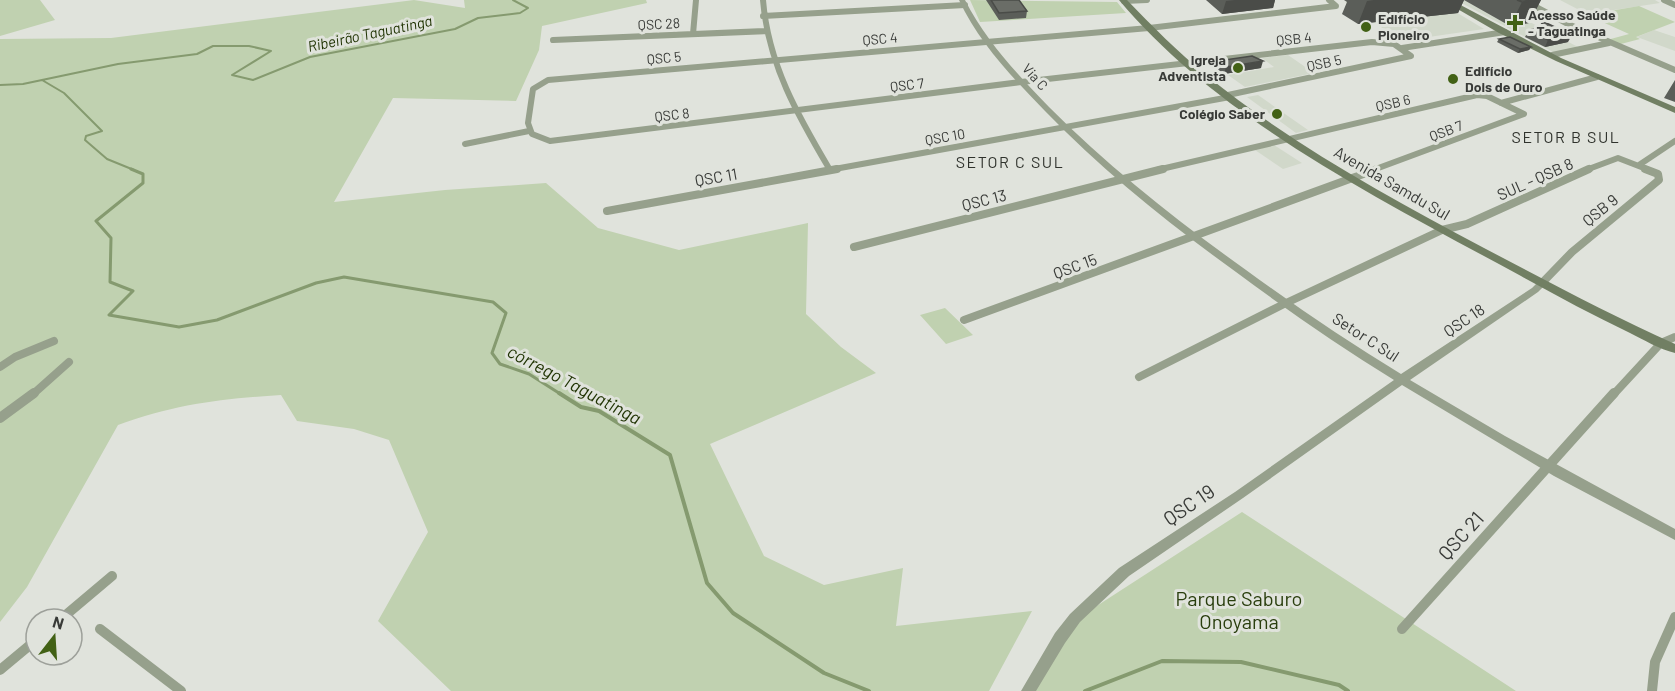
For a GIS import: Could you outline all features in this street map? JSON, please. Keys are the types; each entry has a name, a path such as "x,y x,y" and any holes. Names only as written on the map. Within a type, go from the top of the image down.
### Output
{"main road":[{"name":"Avenida Samdu Sul","path":"1124,0 1149,28 1187,62 1229,96 1290,139 1442,230 1675,349"},
{"path":"1446,0 1552,55 1675,110"}],"street":[{"path":"693,34 696,0"},
{"path":"763,0 763,16 774,60 796,111 830,170"},
{"path":"1124,0 1147,0"},
{"name":"QSC 4","path":"774,60 1149,28 1334,7 1335,5 1329,0"},
{"path":"1523,0 1610,43 1675,70"},
{"path":"1664,0 1675,5"},
{"path":"763,16 963,3"},
{"name":"Via C","path":"963,3 987,42 1065,128"},
{"name":"QSC 28","path":"553,40 767,31"},
{"path":"1402,48 1505,32"},
{"name":"QSB 4","path":"1021,82 1381,41 1402,48"},
{"path":"1552,55 1610,43"},
{"name":"QSB 5","path":"1229,96 1411,57 1402,48"},
{"name":"QSC 5","path":"529,131 532,89 541,82 774,60"},
{"path":"1501,103 1598,77"},
{"name":"QSC 7","path":"796,111 1021,82"},
{"name":"QSB 6","path":"1120,179 1477,95 1487,96 1501,103"},
{"name":"QSC 10","path":"830,170 1229,96"},
{"name":"QSB 7","path":"1353,178 1524,114 1501,103"},
{"name":"QSC 8","path":"529,131 536,137 550,141 796,111"},
{"name":"Setor C Sul","path":"1065,128 1120,179 1284,304 1401,380 1549,468 1675,536"},
{"path":"465,144 529,131"},
{"path":"1639,165 1675,141"},
{"name":"SUL - QSB 8","path":"1139,377 1284,304 1442,230 1467,224 1613,159 1639,165"},
{"name":"QSB 9","path":"1542,283 1572,252 1659,180 1658,174 1639,165"},
{"name":"QSC 11","path":"607,211 830,170"},
{"name":"QSC 15","path":"964,320 1353,178"},
{"name":"QSC 13","path":"854,247 1120,179"},
{"name":"QSC 18","path":"1401,380 1542,283"},
{"path":"1661,343 1675,337"},
{"path":"0,367 15,357 54,341"},
{"name":"QSC 21","path":"1402,628 1661,343"},
{"path":"0,418 43,387 69,362"},
{"name":"QSC 19","path":"1028,691 1075,618 1124,572 1248,489 1401,380"},
{"path":"75,607 112,576"},
{"path":"1652,691 1650,680 1657,651 1675,617"},
{"path":"100,629 181,691"},
{"path":"0,670 24,650"}],"shaded area":[{"path":"1436,0 1484,29 1401,41 1345,2"},
{"path":"1456,0 1487,0 1580,48 1555,53"},
{"path":"1560,0 1655,0 1660,3 1587,14"},
{"path":"1654,30 1675,37 1675,51 1637,37"},
{"path":"1288,55 1314,73 1245,87 1228,75 1274,67 1262,58"},
{"name":"Colégio Saber","path":"1258,95 1308,130 1296,133 1247,97"},
{"name":"Colégio Saber","path":"1274,145 1302,163 1283,169 1255,150"}],"green space":[{"path":"0,0 40,0 55,20 0,36"},
{"path":"414,0 465,8 464,0 646,0 647,3 542,26 539,50 516,101 393,98 334,202 445,190 546,183 598,228 679,250 808,223 806,314 841,347 876,373 710,444 764,556 824,585 903,568 896,626 1032,611 989,691 451,691 378,621 428,532 389,440 354,429 297,421 281,395 238,398 179,407 118,425 27,587 0,622 0,39 111,38"},
{"path":"970,0 1117,2 1126,13 980,22"},
{"path":"1639,6 1675,22 1636,37 1640,39 1617,45 1607,40 1629,34 1587,15"},
{"path":"945,308 973,335 946,344 920,315"},
{"name":"Parque Saburo Onoyama","path":"1242,512 1516,691 1029,691 1075,620"}],"building":[{"path":"991,0 1019,0 1027,11 999,13"},
{"path":"1542,21 1572,35 1548,40 1529,30 1543,27"},
{"path":"1510,37 1531,47 1520,49 1499,39"},
{"path":"1252,56 1263,61 1226,67 1218,61"}],"waterway":[{"name":"Ribeirão Taguatinga","path":"42,80 118,64 197,54 213,46 249,46 271,51 232,75 253,80 310,57 455,29 478,18 520,13 528,8 513,0"},
{"name":"Ribeirão Taguatinga","path":"0,85 42,80"},
{"name":"córrego Taguatinga","path":"42,80 64,93 102,131 86,136 85,140 107,159 134,170"},
{"name":"córrego Taguatinga","path":"131,169 143,174 143,183 96,221 111,238 110,282 133,291 109,315 179,327 217,320 316,283 344,277 493,302 506,313 492,353 500,364 529,374 562,395"},
{"name":"córrego Taguatinga","path":"559,393 581,407 599,411 670,455 707,583 733,613 824,673 869,691"},
{"name":"córrego Taguatinga","path":"1085,691 1162,661 1241,662 1339,685 1348,691"}],"place":[{"name":"Acesso Saúde - Taguatinga","path":"1515,23"},
{"name":"Edifício Pioneiro","path":"1366,27"},
{"name":"Igreja Adventista","path":"1238,68"},
{"name":"Edifício Dois de Ouro","path":"1453,79"},
{"name":"Colégio Saber","path":"1277,114"}],"district":[{"name":"SETOR B SUL","path":"1566,137"},
{"name":"SETOR C SUL","path":"1010,162"}]}
